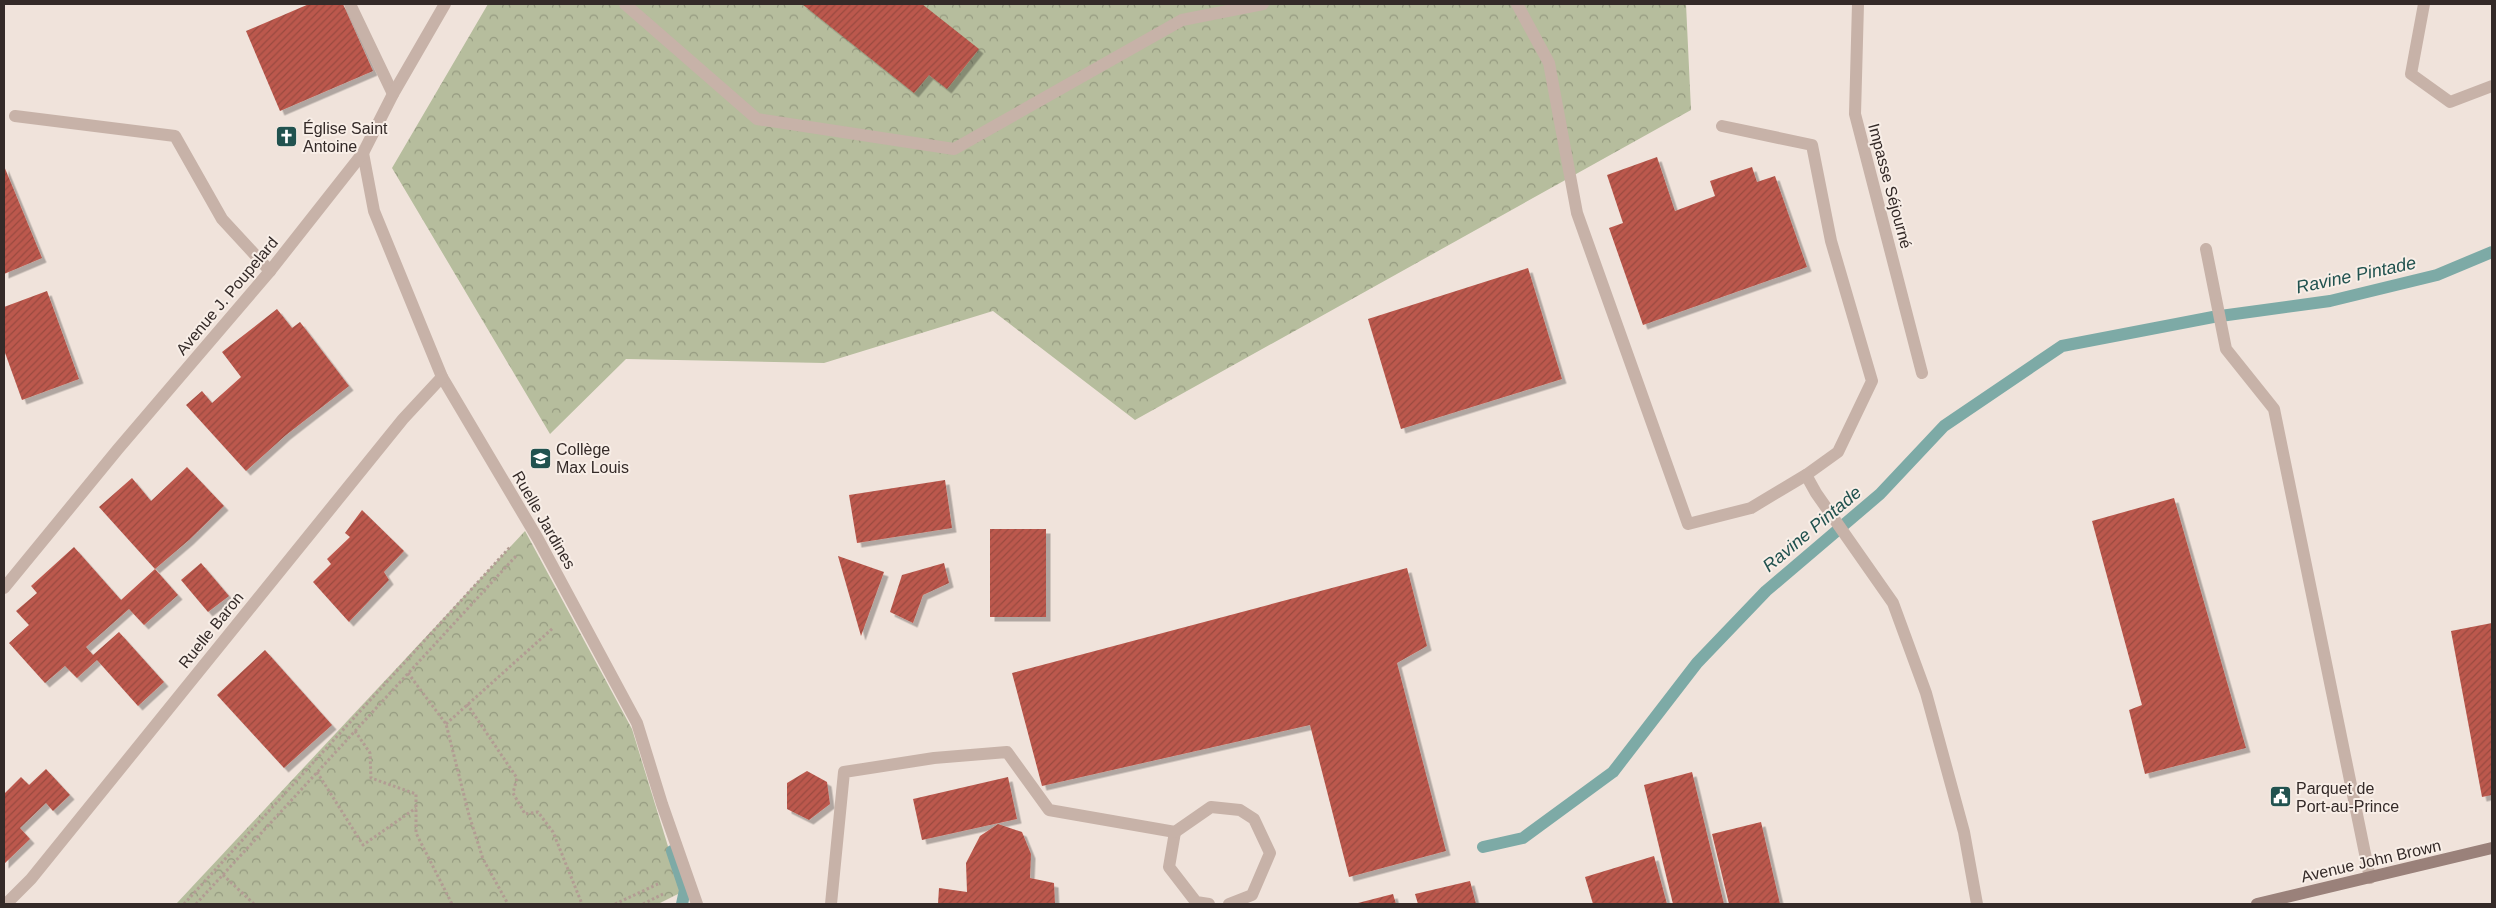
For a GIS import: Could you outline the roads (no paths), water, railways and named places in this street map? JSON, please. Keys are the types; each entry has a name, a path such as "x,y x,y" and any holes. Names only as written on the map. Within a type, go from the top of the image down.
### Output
{"main road":[{"name":"Avenue John Brown","path":"2257,904 2492,848"}],"street":[{"path":"350,4 393,94"},
{"name":"Avenue J. Poupelard","path":"4,588 118,449 270,271 363,152 393,94 445,4"},
{"path":"625,4 757,119 954,149 1182,20 1263,4"},
{"path":"1517,4 1549,63 1577,213 1688,524 1751,508 1806,475 1838,452 1872,381 1831,241 1812,145 1722,126"},
{"name":"Impasse Séjourné","path":"1858,4 1855,114 1922,373"},
{"path":"2424,4 2411,74 2450,102 2492,86"},
{"path":"15,116 175,136 222,219 270,271"},
{"name":"Ruelle Jardines","path":"363,152 374,211 442,377 538,539 637,723 662,804 697,904"},
{"path":"2206,250 2212,288 2226,348 2274,409 2370,878"},
{"name":"Ruelle Baron","path":"6,904 31,879 397,426 442,377"},
{"path":"1806,475 1816,493 1866,566 1894,603 1926,693 1964,832 1977,904"},
{"path":"831,904 844,772 934,758 1007,752 1049,810 1175,832 1211,807 1240,810 1254,819 1270,853 1252,895 1229,904"},
{"path":"1175,832 1169,867 1196,902 1209,904"}],"waterway":[{"name":"Ravine Pintade","path":"1483,847 1523,838 1613,772 1697,663 1766,591 1880,494 1944,426 2062,346 2213,317 2330,301 2437,275 2492,252"},
{"path":"672,851 685,890 682,904"}],"place":[{"name":"Église Saint Antoine","path":"287,137"},
{"name":"Collège Max Louis","path":"540,458"},
{"name":"Parquet de Port-au-Prince","path":"2280,797"}]}
